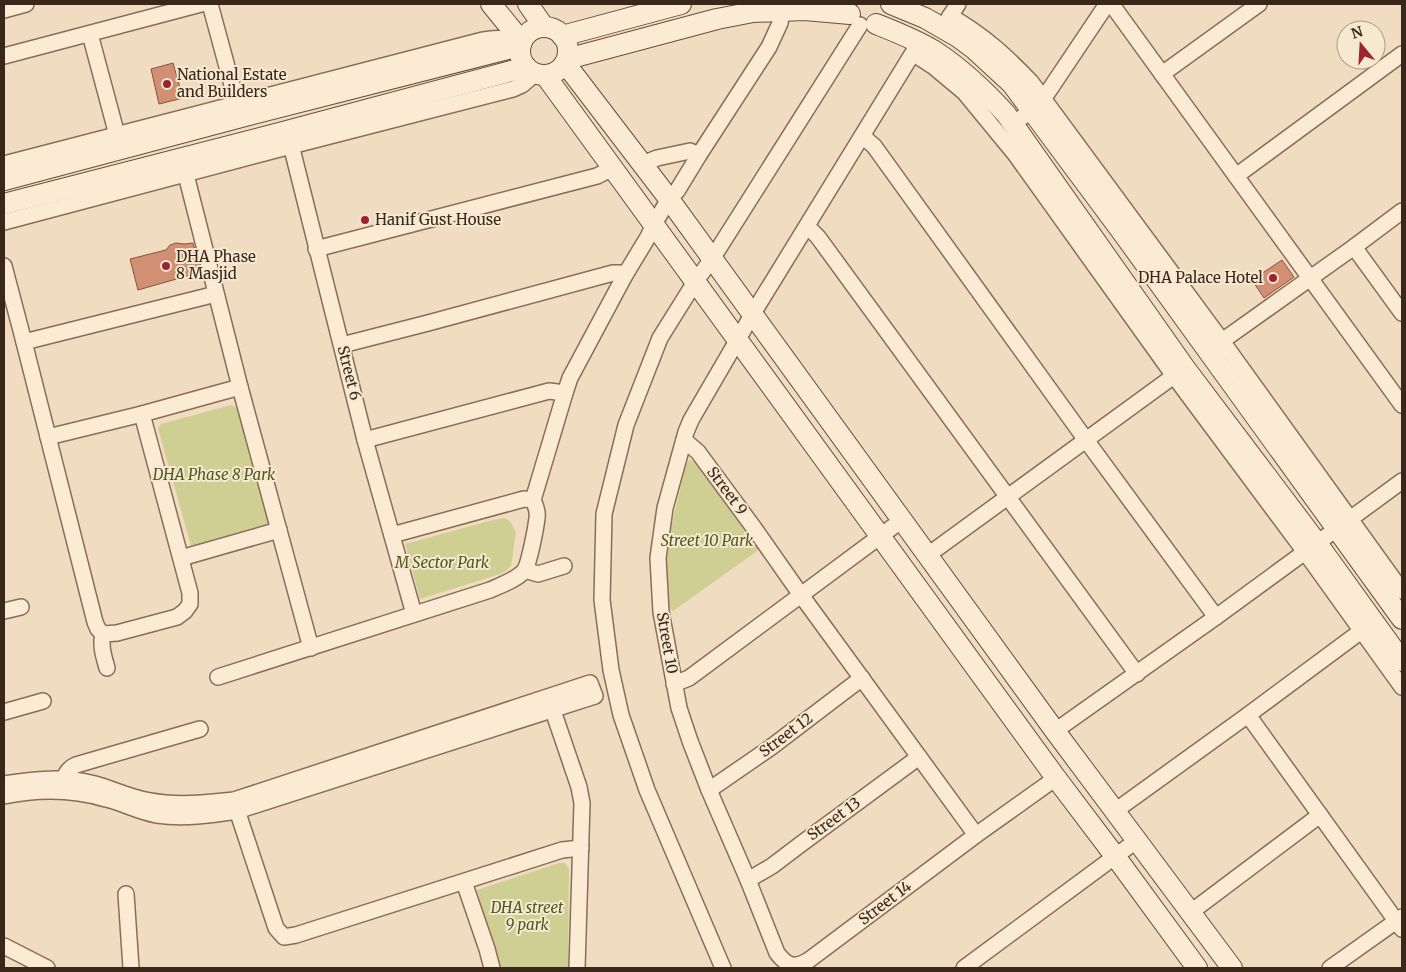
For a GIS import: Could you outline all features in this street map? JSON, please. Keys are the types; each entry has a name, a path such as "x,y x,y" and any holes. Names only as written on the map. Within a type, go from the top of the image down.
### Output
{"street":[{"path":"4,10 26,4"},
{"path":"4,56 201,4"},
{"path":"210,4 247,141"},
{"path":"491,4 521,44"},
{"path":"528,4 568,47 566,61 669,199 1136,841 1232,968"},
{"path":"681,4 553,31 539,28 528,32 521,44 520,55 654,224 1056,778 1116,856 1197,968"},
{"path":"4,222 184,166 535,72 556,72 566,61 738,14 782,10 881,20 884,14 884,4"},
{"path":"891,4 950,16 974,49 1012,84 1038,104 1343,524 1402,619"},
{"path":"1013,124 1038,104 1108,4 1115,9 1402,405"},
{"path":"1162,74 1259,4"},
{"path":"218,677 490,590 515,578 525,570 537,518 537,507 533,500 564,393 585,348 654,224 669,199 677,192 769,47 780,23 782,10"},
{"path":"859,17 916,49 964,92 993,126 1311,547 1367,626 1402,687"},
{"path":"723,968 647,790 621,715 611,670 602,600 604,514 626,425 660,338 854,37 859,17"},
{"path":"90,34 117,135"},
{"path":"4,164 117,135 239,110 521,44"},
{"path":"916,49 935,52 961,70 996,104 1013,124 1180,372"},
{"name":"Street 10","path":"792,965 784,962 777,952 709,790 679,708 661,612 658,558 665,508 691,420 752,315 916,49"},
{"path":"1236,176 1402,54"},
{"path":"4,180 239,110"},
{"path":"4,204 184,166 247,141 289,138"},
{"name":"Street 6","path":"289,138 365,440 414,614"},
{"path":"861,138 874,146 1216,617"},
{"path":"644,166 657,158 690,151 699,155"},
{"path":"184,166 240,387 311,648"},
{"path":"316,248 597,176 611,168"},
{"path":"1215,346 1402,211"},
{"path":"806,228 818,237 1137,674"},
{"path":"1354,247 1402,313"},
{"path":"4,266 95,622 103,634 117,633 177,616 185,611 190,604 190,593 142,414"},
{"path":"342,344 613,273 625,275"},
{"path":"24,342 216,294"},
{"path":"928,554 1180,372"},
{"path":"48,437 240,387"},
{"path":"365,440 548,391 564,393"},
{"name":"Street 9","path":"684,440 698,452 976,835"},
{"path":"1056,730 1137,674 1402,481"},
{"path":"392,535 524,499 533,500"},
{"path":"674,684 689,678 902,520"},
{"path":"1343,524 1402,591"},
{"path":"181,558 279,530"},
{"path":"525,570 538,574 564,566"},
{"path":"4,612 21,607"},
{"path":"1367,626 1402,662"},
{"path":"1115,811 1367,626"},
{"path":"103,634 102,650 107,668"},
{"name":"Street 12","path":"709,790 770,748 862,678"},
{"path":"4,796 45,790 72,792 106,799 157,815 208,815 592,689"},
{"path":"4,712 43,700"},
{"path":"550,704 579,787 582,803 577,968"},
{"path":"1248,715 1400,922 1330,968"},
{"path":"64,779 66,772 76,765 200,730"},
{"name":"Street 13","path":"748,880 772,866 919,757"},
{"name":"Street 14","path":"792,965 800,966 809,960 976,835 1056,778"},
{"path":"4,784 43,779 64,779 94,784 149,801 235,806"},
{"path":"235,806 276,928 284,937 296,935 562,850 580,848"},
{"path":"1191,912 1320,815"},
{"path":"964,968 1136,841"},
{"path":"464,882 492,968"},
{"path":"126,894 131,968"},
{"path":"4,946 47,968"}],"green space":[{"name":"DHA Phase 8 Park","path":"231,405 237,408 269,522 266,525 191,546 158,428 161,424"},
{"name":"Street 10 Park","path":"689,460 694,461 701,468 760,549 673,611 667,606 667,544 686,465"},
{"name":"M Sector Park","path":"505,518 510,521 516,532 511,566 506,571 420,599 405,544"},
{"name":"DHA street 9 park","path":"559,863 565,863 569,869 568,968 499,968 477,890"}],"building":[{"name":"National Estate and Builders","path":"173,63 183,98 159,104 151,69"},
{"name":"DHA Phase 8 Masjid","path":"193,243 201,272 138,290 130,259 166,250 170,245"},
{"name":"DHA Palace Hotel","path":"1282,260 1294,277 1264,298 1252,280"}],"place":[{"name":"National Estate and Builders","path":"167,84"},
{"name":"Hanif Gust House","path":"365,220"},
{"name":"DHA Phase 8 Masjid","path":"166,266"},
{"name":"DHA Palace Hotel","path":"1273,278"}]}
